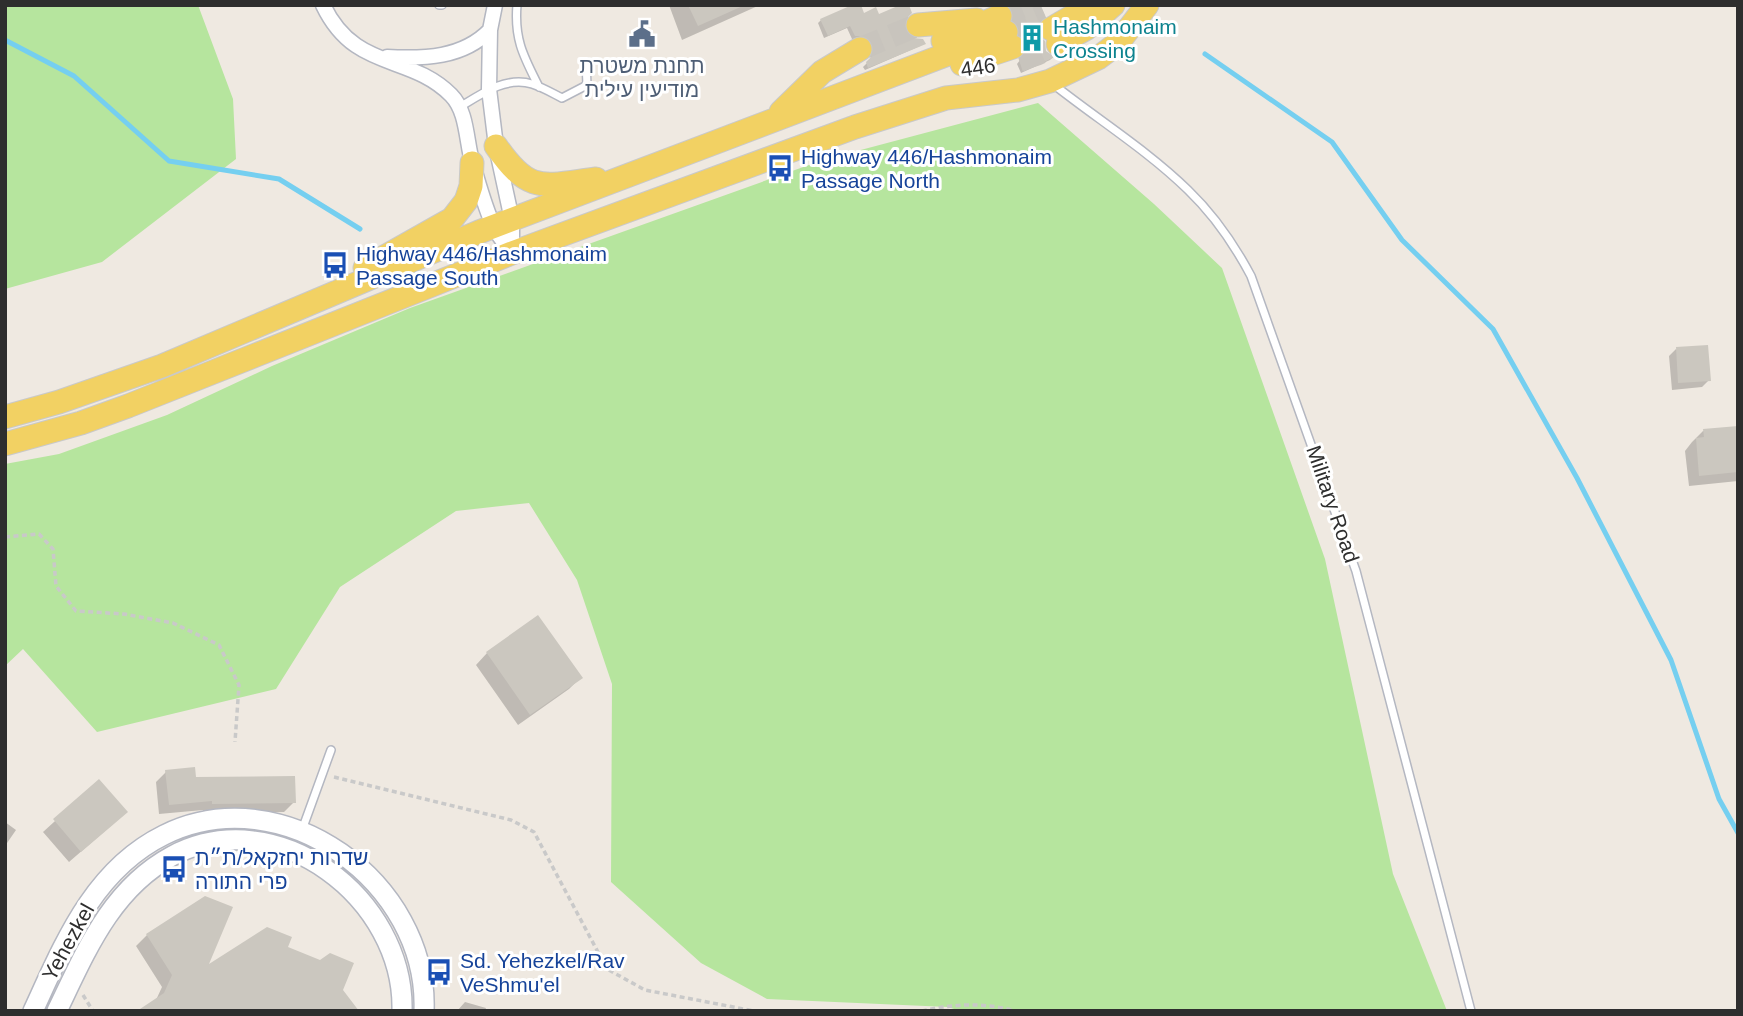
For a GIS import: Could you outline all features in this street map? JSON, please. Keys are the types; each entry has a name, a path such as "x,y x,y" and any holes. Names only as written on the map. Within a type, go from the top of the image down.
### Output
{"main road":[{"path":"1054,23 1092,5"},
{"path":"1054,23 1087,28 1113,5"},
{"name":"446","path":"5,444 81,423 128,406 512,253 899,111 946,98 1018,90 1049,81 1098,58 1118,43 1147,5"},
{"path":"918,25 946,21 1005,35"},
{"name":"446","path":"752,128 937,72 1005,35"},
{"name":"446","path":"752,128 905,60 1005,35"},
{"name":"446","path":"5,417 128,379 503,224 752,128 1005,35"},
{"name":"446","path":"777,116 822,72 860,49"},
{"path":"496,146 512,168 528,181 551,185 634,173"},
{"path":"281,317 452,219 466,201 471,186 472,163"}],"street":[{"path":"323,5 333,24 346,39 375,57 427,78 453,96 460,107 472,163 503,224 512,253"},
{"path":"493,8 489,89 503,224"},
{"path":"375,57 439,55 474,45 490,30"},
{"name":"Yehezkel","path":"33,1011 72,927 112,873 139,850 164,835 220,818 251,819 301,830 342,852 368,873 407,927 420,962 424,1011"},
{"path":"293,852 301,830"},
{"name":"Yehezkel","path":"58,1011 92,938 129,888 174,855 222,841 249,841 304,855 329,870 352,889 387,938 398,968 402,1011"}],"lane":[{"path":"517,5 520,50 539,87"},
{"path":"460,107 489,89 512,82 530,83 562,98 587,85 586,62"},
{"name":"Military Road","path":"1049,81 1188,189 1237,249 1251,276 1356,571 1471,1011"},
{"path":"301,830 331,750"}],"path":[{"path":"5,537 39,534 53,550 56,586 76,611 124,614 173,623 219,645 239,685 235,742"},
{"path":"322,775 511,820 534,832 607,969 645,990 754,1011"},
{"path":"922,1011 951,1004 1001,1007 1014,1011"}],"green space":[{"path":"5,5 198,5 233,99 236,159 102,262 5,289"},
{"path":"1038,103 1154,204 1222,268 1325,559 1393,874 1447,1011 960,1011 948,1007 767,999 701,963 611,882 612,684 577,580 529,503 456,511 340,587 276,689 97,732 23,649 5,666 5,464 59,454 167,415 272,366 410,308 823,160"}],"building":[{"path":"688,5 745,5 698,26"},
{"path":"852,5 861,5 864,13 876,7 879,14 900,5 909,5 912,13 905,20 906,32 913,38 923,39 926,44 868,68 866,62 873,55 872,41 866,36 855,36 850,26 828,36 820,19"},
{"path":"1009,5 1040,5 1045,16 1039,23 1039,35 1045,41 1046,51 1055,57 1024,71 1019,60 1026,50 1026,43 1013,20 1013,11"},
{"path":"1708,345 1711,381 1678,383 1676,347"},
{"path":"1738,426 1738,472 1699,476 1696,438 1704,437 1703,429"},
{"path":"538,615 583,678 530,715 486,652"},
{"path":"195,767 196,777 295,776 296,803 212,804 212,801 169,805 165,770"},
{"path":"99,779 128,812 81,852 53,819"},
{"path":"205,896 233,907 209,964 267,927 292,937 288,947 320,960 330,953 354,963 343,990 359,1011 137,1011 164,993 172,975 146,934"}],"waterway":[{"path":"5,40 74,76 169,161 279,179 360,229"},
{"path":"1205,54 1332,142 1402,240 1493,329 1577,478 1671,660 1719,799 1738,833"}],"tunnel":[{"path":"1000,16 1027,5"},
{"path":"1006,32 1045,15"},
{"path":"860,49 918,25"},
{"path":"1013,47 1051,29"},
{"path":"1019,60 1058,44"}],"place":[{"name":"תחנת משטרת מודיעין עילית","path":"642,34"},
{"name":"Hashmonaim Crossing","path":"1032,38"},
{"name":"Highway 446/Hashmonaim Passage North","path":"780,168"},
{"name":"Highway 446/Hashmonaim Passage South","path":"335,265"},
{"name":"שדרות יחזקאל/ת״ת פרי התורה","path":"174,869"},
{"name":"Sd. Yehezkel/Rav VeShmu'el","path":"439,972"}]}
